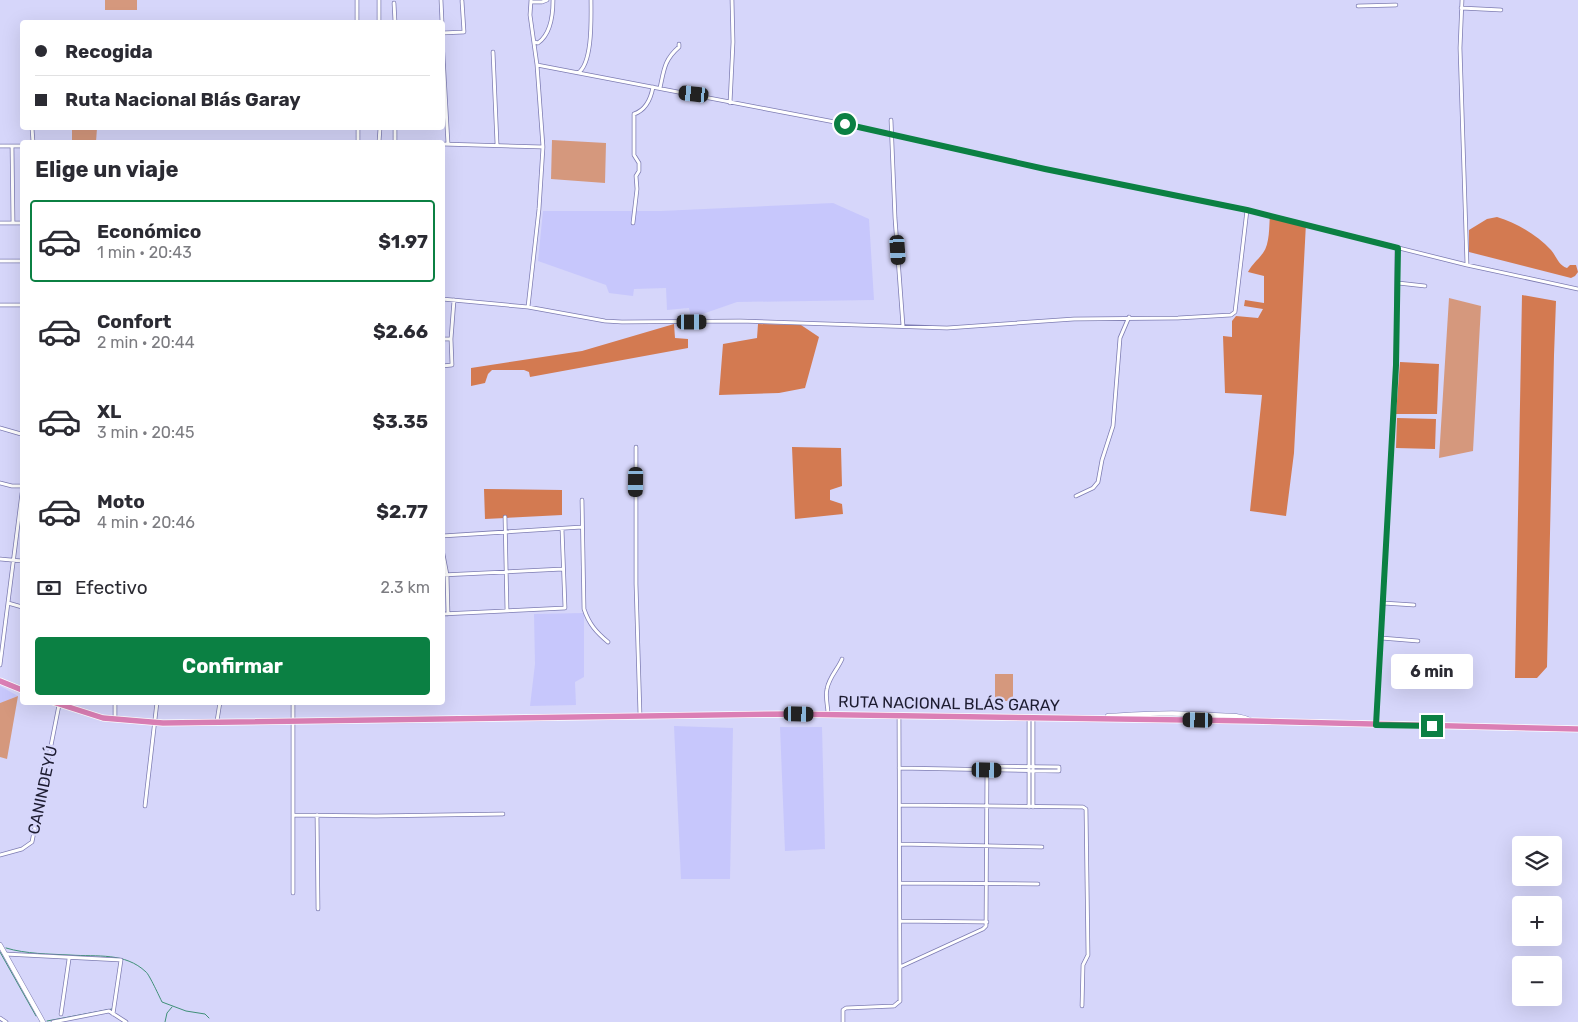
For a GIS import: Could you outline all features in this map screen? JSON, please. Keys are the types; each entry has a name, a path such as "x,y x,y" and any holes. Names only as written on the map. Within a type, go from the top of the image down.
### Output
{"highway":[{"path":"0,680 20,689"},
{"name":"RUTA NACIONAL BLÁS GARAY","path":"61,705 115,720 153,723 828,715 1253,721 1578,729"}],"street":[{"path":"357,0 357,20"},
{"path":"379,0 379,20"},
{"path":"441,0 442,20"},
{"path":"528,306 539,209 543,146 537,65 530,15 531,1 542,2 547,0"},
{"path":"534,42 538,43 543,39 552,19 554,0"},
{"path":"578,73 582,70 590,45 591,0"},
{"path":"730,103 733,42 732,0"},
{"path":"1462,0 1460,48 1468,265"},
{"path":"445,33 464,32 462,1"},
{"path":"394,2 395,20"},
{"path":"1358,6 1396,5"},
{"path":"1461,8 1501,10"},
{"path":"660,88 664,68 671,54 679,47 679,44"},
{"path":"493,52 497,144"},
{"path":"537,65 845,124 891,136 1045,169 1247,210 1468,265 1578,289"},
{"path":"633,224 637,189 636,176 639,171 639,163 634,155 634,114 644,108 652,94 653,87"},
{"path":"445,91 448,144 543,146"},
{"path":"891,120 903,326"},
{"path":"0,146 20,146"},
{"path":"12,146 13,223"},
{"path":"445,299 528,306 605,321 622,322 742,321 947,328 1074,319 1178,318 1233,314 1247,210"},
{"path":"0,223 20,223"},
{"path":"1376,725 1391,458 1398,248"},
{"path":"0,261 20,261"},
{"path":"1398,283 1425,286"},
{"path":"445,366 452,365 450,339 454,300"},
{"path":"0,305 20,305"},
{"path":"1076,496 1093,488 1098,482 1102,460 1113,426 1120,338 1129,317"},
{"path":"445,339 450,339"},
{"path":"0,428 20,434"},
{"path":"636,447 636,584 640,716"},
{"path":"0,483 20,486"},
{"path":"582,500 584,609 587,620 595,631 608,642"},
{"path":"0,665 20,509"},
{"path":"505,517 507,611"},
{"path":"445,536 582,527"},
{"path":"562,529 565,608 448,614 445,575 563,569"},
{"path":"0,560 20,560"},
{"path":"8,603 20,606"},
{"path":"1383,603 1414,605"},
{"path":"1381,638 1418,641"},
{"path":"828,715 826,689 834,670 839,666 842,659"},
{"name":"CANINDEYÚ","path":"0,855 22,849 32,842 55,705"},
{"path":"115,705 115,720"},
{"path":"144,806 156,705"},
{"path":"217,722 220,705"},
{"path":"293,705 293,893"},
{"path":"843,1022 843,1010 846,1008 894,1006 900,1001 899,716"},
{"path":"1031,718 1031,807"},
{"path":"899,768 975,768 987,766 1031,769 1059,771 1059,767 1031,769 987,770 975,768"},
{"path":"900,967 983,929 987,922 987,766"},
{"path":"900,805 1083,807 1086,810 1088,955 1083,965 1082,1006"},
{"path":"293,815 503,814"},
{"path":"317,815 318,909"},
{"path":"900,844 1042,847"},
{"path":"900,883 1038,884"},
{"path":"900,921 987,922"},
{"path":"1,947 44,1022"},
{"path":"6,954 121,960 113,1014"},
{"path":"61,1014 69,958"},
{"path":"53,1022 109,1011 126,1022"},
{"path":"0,1018 6,1022"}],"shaded area":[{"path":"105,0 137,0 137,10 105,10"},
{"path":"72,130 97,130 96,140 72,140"},
{"path":"552,140 606,143 605,183 551,179"},
{"path":"833,203 869,219 874,300 737,302 691,318 689,308 667,310 666,288 634,289 633,296 609,293 606,285 538,261 543,211 661,211"},
{"path":"1270,214 1306,223 1294,453 1286,516 1250,511 1262,395 1225,393 1223,336 1232,337 1232,321 1236,316 1258,318 1263,309 1244,306 1245,300 1264,303 1264,276 1248,272 1267,245"},
{"path":"1497,217 1526,230 1551,250 1562,265 1567,268 1570,265 1576,265 1578,272 1571,278 1469,252 1469,230 1487,219"},
{"path":"1522,295 1556,301 1547,667 1537,678 1515,678"},
{"path":"1449,298 1481,306 1473,451 1439,458"},
{"path":"674,324 675,338 688,339 688,348 530,377 529,372 524,370 492,370 488,374 485,383 471,386 471,368 582,351"},
{"path":"758,324 801,325 819,337 805,388 779,393 719,395 723,344 757,338"},
{"path":"1400,362 1439,364 1437,414 1396,414"},
{"path":"1397,418 1436,419 1435,449 1396,448"},
{"path":"792,447 841,448 842,486 830,490 830,500 842,504 843,514 795,519"},
{"path":"484,489 562,490 562,515 485,519"},
{"path":"584,613 584,677 575,682 576,705 530,706 535,664 534,614"},
{"path":"995,674 1013,674 1013,701 995,701"},
{"path":"0,686 18,696 0,703"},
{"path":"18,696 7,759 0,757 0,703"},
{"path":"674,726 733,728 730,879 681,879"},
{"path":"780,727 822,727 825,849 785,851"}],"waterway":[{"path":"6,948 38,953 120,958 129,961 147,974 162,1002 186,1011 205,1014 209,1018"},
{"path":"0,952 36,1016"},
{"path":"165,1022 167,1013 172,1007"},
{"path":"47,1021 112,1009"}],"route":[{"path":"845,124 891,136 1045,169 1247,210 1398,248 1396,365 1376,725 1432,726"}]}
